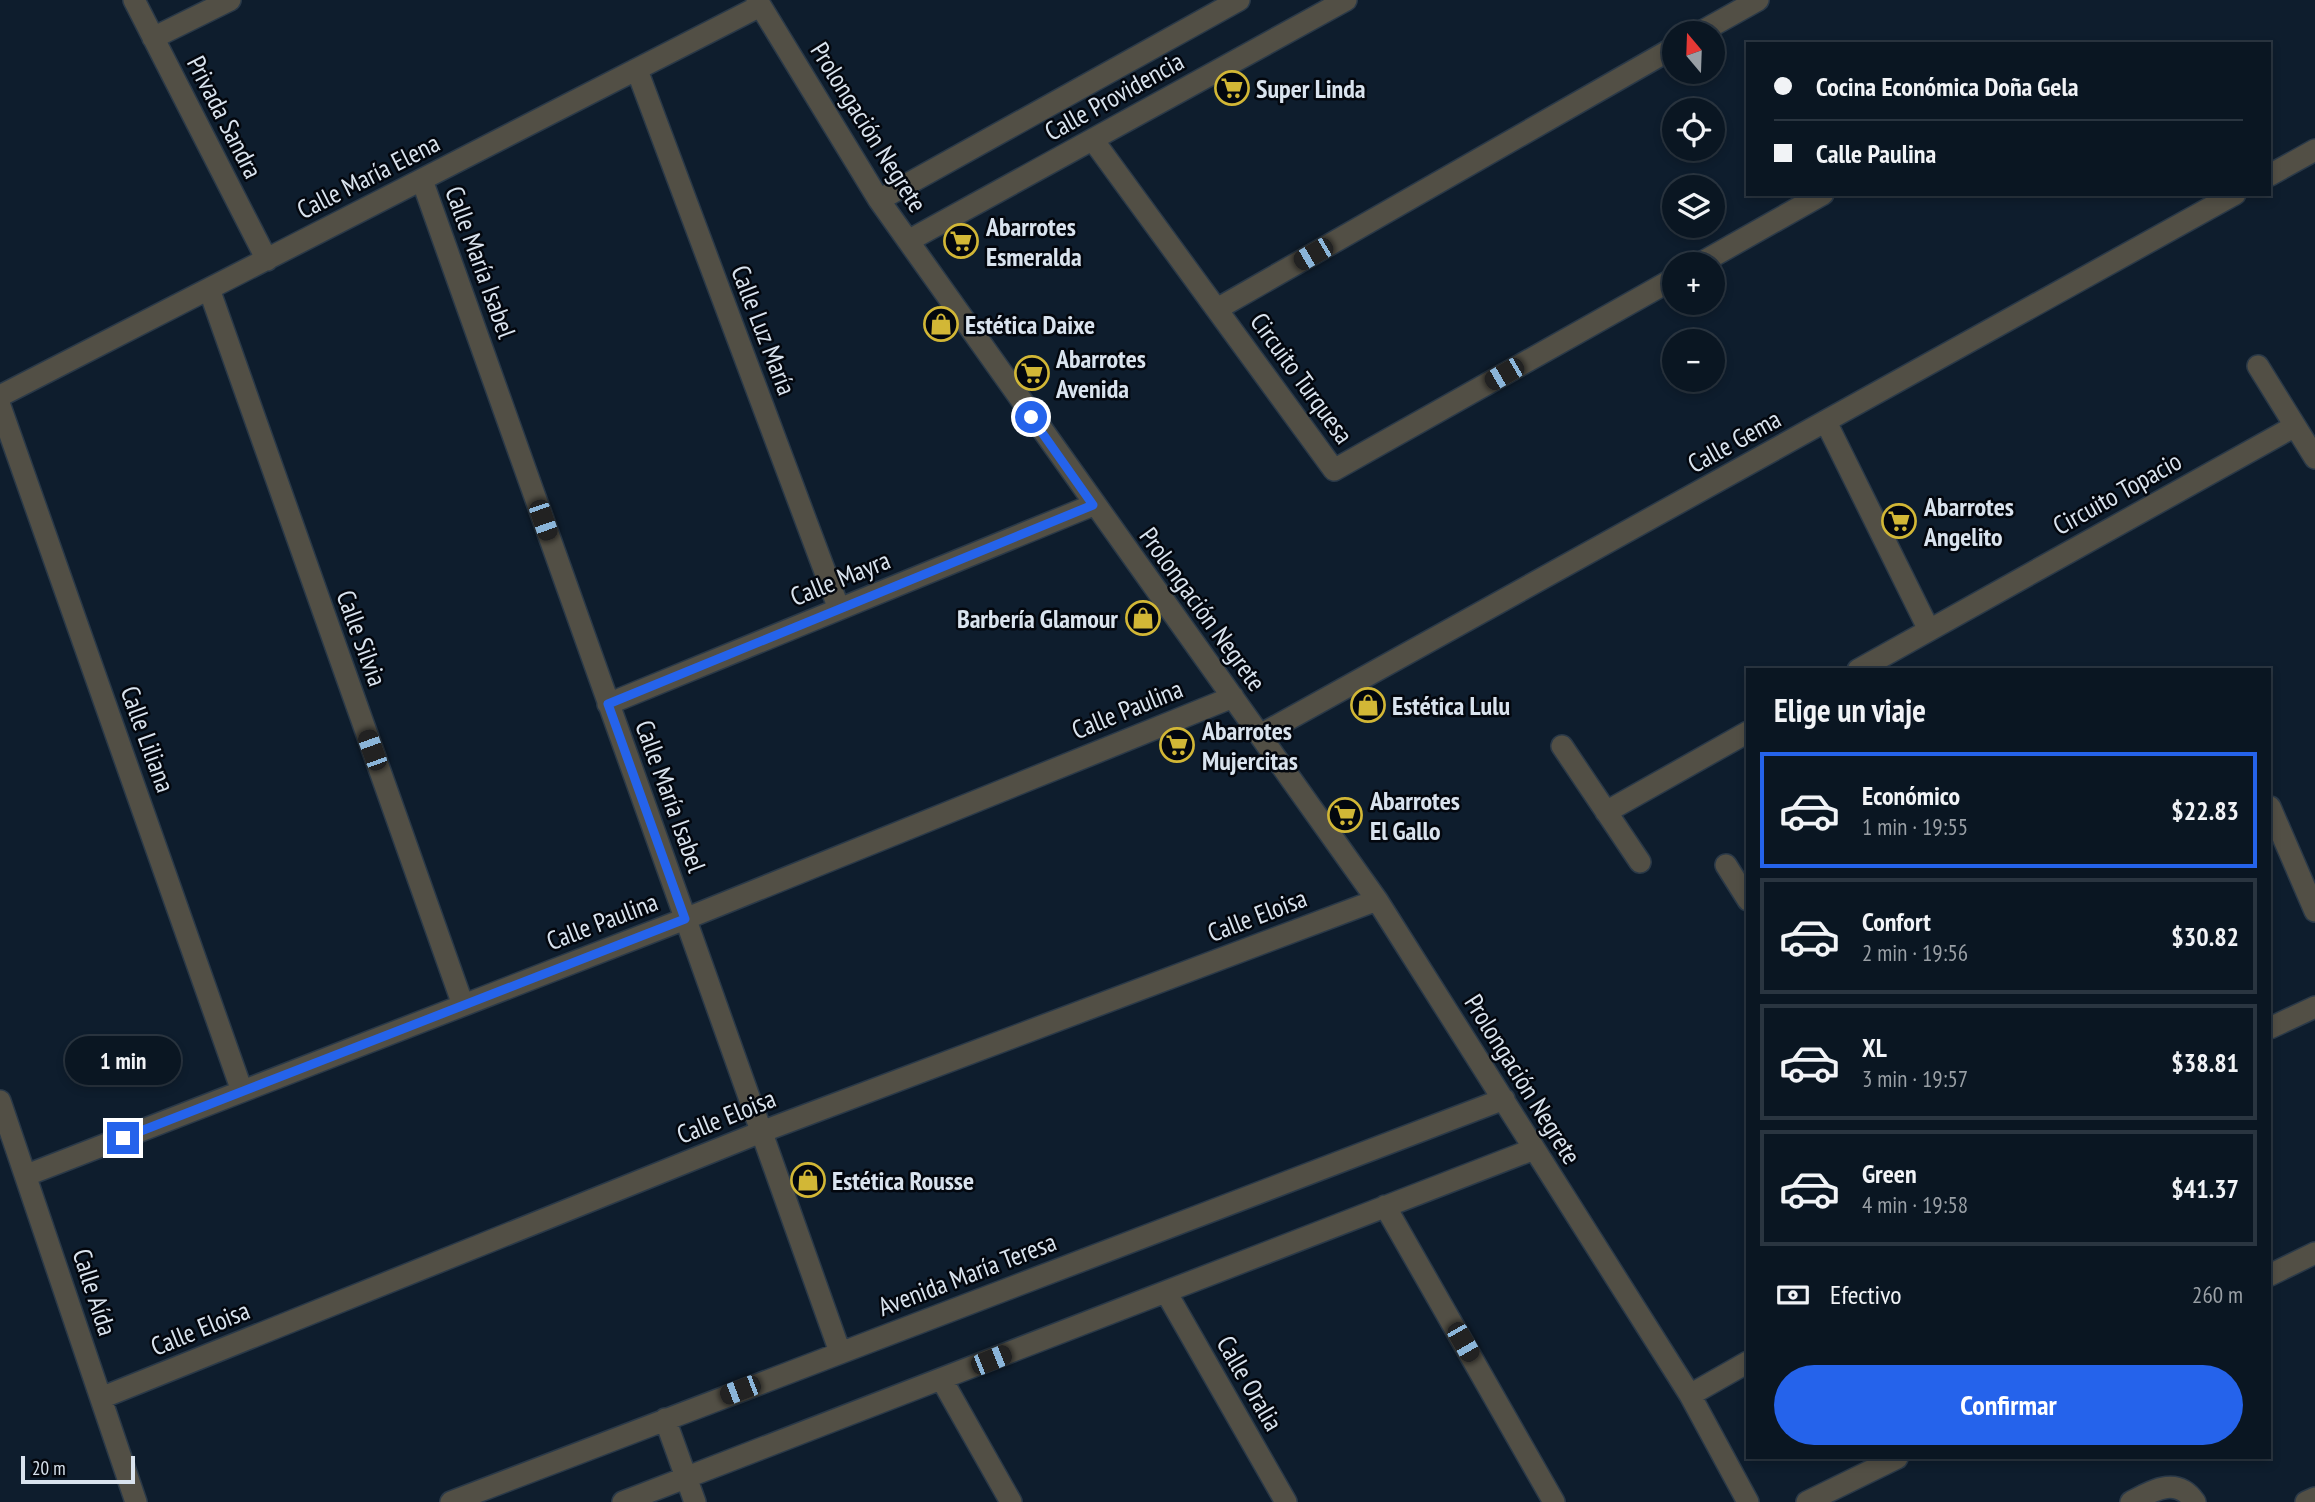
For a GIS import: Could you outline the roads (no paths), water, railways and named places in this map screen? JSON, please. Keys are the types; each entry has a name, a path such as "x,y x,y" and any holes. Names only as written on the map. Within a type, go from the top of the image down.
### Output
{"street":[{"name":"Privada Sandra","path":"134,0 267,260"},
{"path":"153,38 230,0"},
{"name":"Calle Providencia","path":"879,200 1239,0"},
{"name":"Calle Providencia","path":"908,241 1346,0"},
{"path":"1720,21 1758,0"},
{"name":"Prolongación Negrete","path":"758,3 879,200 1093,505 1377,900 1690,1395 1748,1502"},
{"name":"Calle María Elena","path":"0,396 637,70 758,3"},
{"name":"Circuito Turquesa","path":"1217,309 1662,54"},
{"name":"Calle Luz María","path":"637,70 839,609"},
{"name":"Circuito Turquesa","path":"1093,140 1334,470 1662,285"},
{"path":"2271,174 2315,150"},
{"name":"Calle María Isabel","path":"422,180 839,1352"},
{"path":"1720,252 1819,196"},
{"name":"Calle Gema","path":"1260,735 2231,196"},
{"name":"Calle Silvia","path":"209,289 463,1005"},
{"path":"2258,366 2315,458"},
{"name":"Calle Liliana","path":"0,407 243,1091"},
{"path":"1826,422 1929,630"},
{"name":"Circuito Topacio","path":"1862,668 2295,426"},
{"name":"Calle Mayra","path":"608,704 1093,505"},
{"name":"Calle Paulina","path":"27,1175 685,919 1233,697"},
{"path":"1606,812 1746,733"},
{"path":"1562,746 1640,862"},
{"path":"2271,809 2315,911"},
{"path":"1726,865 1746,897"},
{"name":"Calle Eloisa","path":"101,1398 761,1132 1377,900"},
{"path":"2271,1028 2315,1007"},
{"name":"Avenida María Teresa","path":"451,1502 1504,1099"},
{"name":"Calle Aída","path":"0,1101 136,1502"},
{"path":"623,1502 686,1480 1534,1149"},
{"path":"1385,1206 1554,1502"},
{"path":"2271,1275 2315,1253"},
{"name":"Calle Oralia","path":"1166,1292 1286,1502"},
{"path":"1690,1395 1746,1363"},
{"path":"942,1380 1012,1502"},
{"path":"664,1419 695,1502"},
{"path":"1807,1502 1895,1459"},
{"path":"2131,1502 2160,1487 2175,1486 2190,1494 2195,1502"},
{"path":"2306,1502 2315,1498"}],"place":[{"name":"Super Linda","path":"1232,88"},
{"name":"Abarrotes Esmeralda","path":"961,241"},
{"name":"Estética Daixe","path":"941,324"},
{"name":"Abarrotes Avenida","path":"1032,373"},
{"name":"Abarrotes Angelito","path":"1899,521"},
{"name":"Barbería Glamour","path":"1143,618"},
{"name":"Estética Lulu","path":"1368,705"},
{"name":"Abarrotes Mujercitas","path":"1177,745"},
{"name":"Abarrotes El Gallo","path":"1345,815"},
{"name":"Estética Rousse","path":"808,1180"}]}
